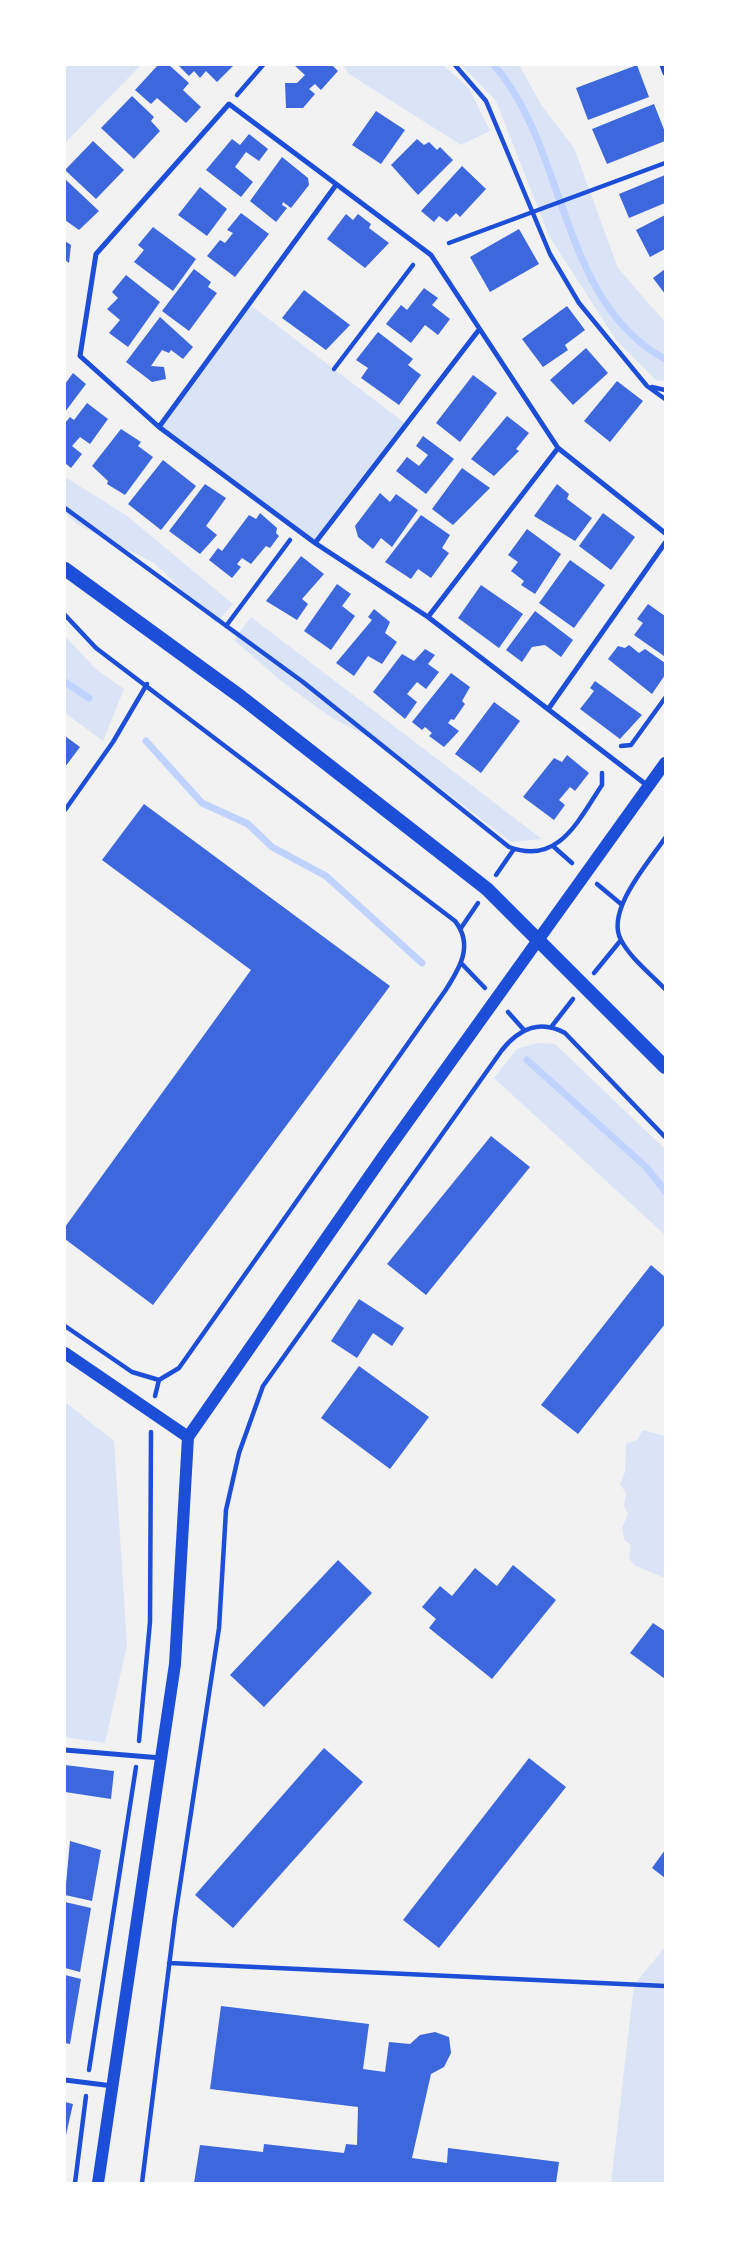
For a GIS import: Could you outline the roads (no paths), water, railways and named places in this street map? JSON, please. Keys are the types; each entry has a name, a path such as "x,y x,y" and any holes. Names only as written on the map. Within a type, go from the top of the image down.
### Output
{"main road":[{"path":"65,569 240,696 410,825 487,889 539,938 665,1067"}],"street":[{"path":"98,2183 175,1664 187,1437 665,763"},
{"path":"65,1353 187,1437"}],"lane":[{"path":"662,65 665,73"},
{"path":"648,786 428,617 314,543 159,427 80,356 96,254 229,104 431,255 478,331 558,448 665,533"},
{"path":"159,427 337,185"},
{"path":"314,543 478,331"},
{"path":"428,617 558,448"},
{"path":"549,708 665,543"},
{"path":"65,1750 161,1758"},
{"path":"65,2080 113,2086"}],"waterway":[{"path":"494,65 518,99 537,138 584,263 604,301 630,334 665,359"},
{"path":"65,682 89,698"},
{"path":"146,741 202,803 248,824 272,847 326,876 422,963"},
{"path":"527,1060 646,1167 665,1191"}]}
